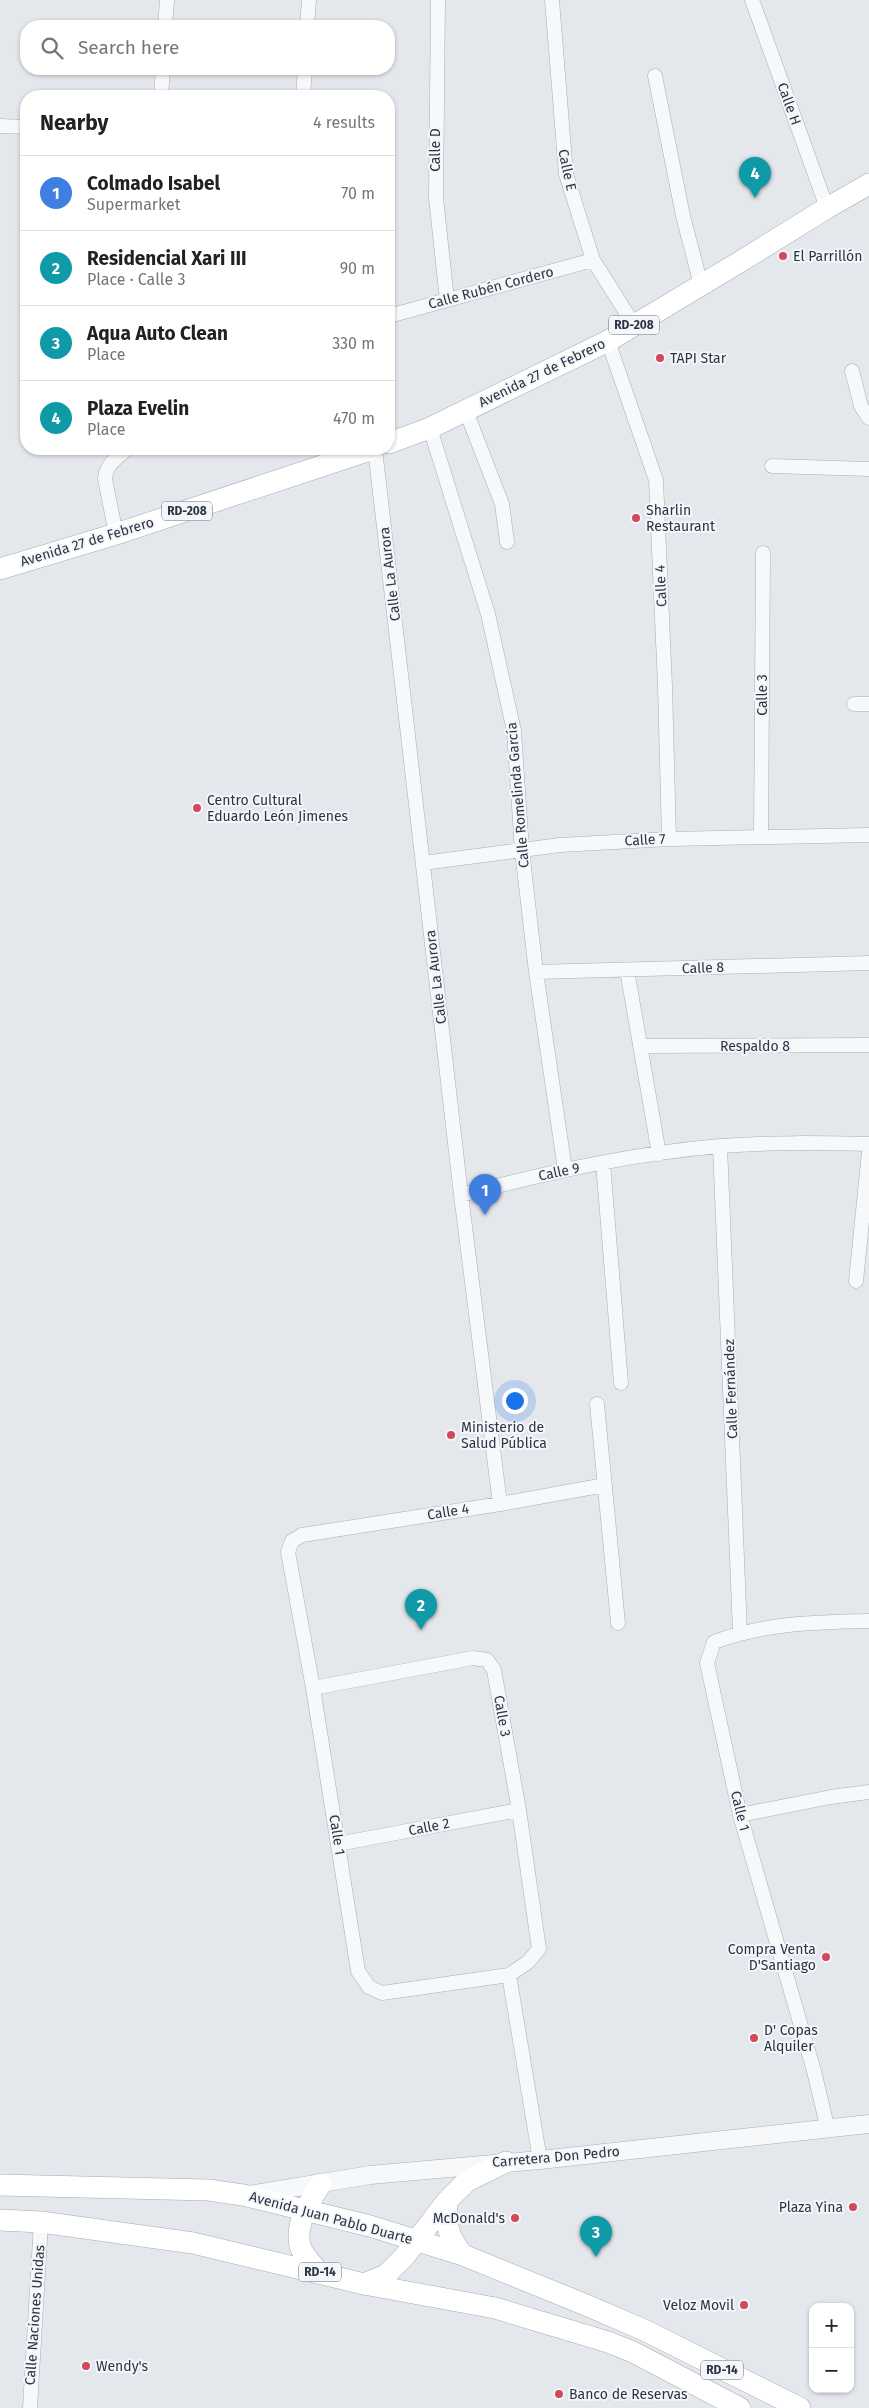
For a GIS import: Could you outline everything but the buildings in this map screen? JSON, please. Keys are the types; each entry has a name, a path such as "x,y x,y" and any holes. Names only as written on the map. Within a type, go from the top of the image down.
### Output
{"main road":[{"name":"Avenida 27 de Febrero","path":"395,441 430,428 608,341 869,184"},
{"name":"Avenida 27 de Febrero","path":"0,569 116,534 356,455"},
{"path":"364,2284 386,2275 417,2240 447,2201 467,2181 506,2162"},
{"path":"320,2272 300,2246 300,2226 305,2211 321,2184"},
{"name":"Avenida Juan Pablo Duarte","path":"0,2185 208,2190 243,2195 370,2226 463,2255 644,2330 744,2382"},
{"path":"447,2201 446,2221 448,2231 454,2244 463,2255"},
{"name":"RD-14","path":"0,2220 41,2222 192,2243 364,2284 495,2308 608,2342 633,2352 738,2408"},
{"name":"RD-14","path":"744,2382 800,2408"}],"street":[{"path":"165,20 167,0"},
{"path":"307,20 309,0"},
{"name":"Calle D","path":"438,0 436,198 447,300"},
{"name":"Calle E","path":"552,0 566,174 593,260 634,325"},
{"name":"Calle H","path":"752,0 827,208"},
{"path":"161,90 162,75"},
{"path":"303,90 305,75"},
{"path":"655,76 682,216 701,285"},
{"path":"0,126 20,127"},
{"name":"Calle Rubén Cordero","path":"395,314 593,260"},
{"name":"Calle 4","path":"608,341 656,480 666,686 669,839"},
{"path":"852,371 861,406 869,418"},
{"path":"466,411 502,504 507,542"},
{"name":"Calle Romelinda García","path":"430,428 488,614 515,739 522,851 536,972 565,1170"},
{"path":"116,534 105,478 106,471 121,455"},
{"name":"Calle La Aurora","path":"375,455 461,1195 500,1504"},
{"path":"772,466 869,469"},
{"name":"Calle 3","path":"761,837 763,553"},
{"path":"854,704 869,704"},
{"name":"Calle 7","path":"423,863 560,845 669,839 869,835"},
{"name":"Calle 8","path":"536,972 869,963"},
{"path":"628,970 659,1154"},
{"name":"Respaldo 8","path":"640,1046 869,1045"},
{"path":"720,1146 782,1143 869,1144"},
{"name":"Calle 9","path":"461,1195 565,1170 720,1146"},
{"name":"Calle Fernández","path":"720,1146 740,1632"},
{"path":"856,1281 869,1152"},
{"path":"603,1163 621,1383"},
{"path":"597,1404 618,1623"},
{"name":"Calle 4","path":"292,1540 302,1535 500,1504 605,1485"},
{"name":"Calle 1","path":"292,1540 288,1552 313,1688 358,1971 369,1987 382,1993 509,1975 528,1962 539,1949"},
{"name":"Calle 1","path":"828,2130 811,2062 740,1815 707,1663 714,1642 740,1632 782,1625 869,1621"},
{"name":"Calle 3","path":"313,1688 473,1658 487,1660 494,1670 520,1810 539,1949"},
{"path":"740,1815 831,1797 869,1792"},
{"name":"Calle 2","path":"338,1844 520,1810"},
{"path":"509,1975 540,2160"},
{"name":"Carretera Don Pedro","path":"243,2195 370,2175 540,2160 828,2130 869,2124"},
{"name":"Calle Naciones Unidas","path":"30,2408 41,2222"},
{"path":"738,2408 744,2382"}],"place":[{"name":"Plaza Evelin","path":"755,198"},
{"name":"El Parrillón","path":"783,256"},
{"name":"TAPI Star","path":"660,358"},
{"name":"Sharlin Restaurant","path":"636,518"},
{"name":"Centro Cultural Eduardo León Jimenes","path":"197,808"},
{"name":"Colmado Isabel","path":"485,1215"},
{"name":"Ministerio de Salud Pública","path":"451,1435"},
{"name":"Residencial Xari III","path":"421,1630"},
{"name":"Compra Venta D'Santiago","path":"826,1957"},
{"name":"D' Copas Alquiler","path":"754,2038"},
{"name":"Plaza Yina","path":"853,2207"},
{"name":"McDonald's","path":"515,2218"},
{"name":"Aqua Auto Clean","path":"596,2257"},
{"name":"Veloz Movil","path":"744,2305"},
{"name":"Wendy's","path":"86,2366"},
{"name":"Banco de Reservas","path":"559,2394"}]}
